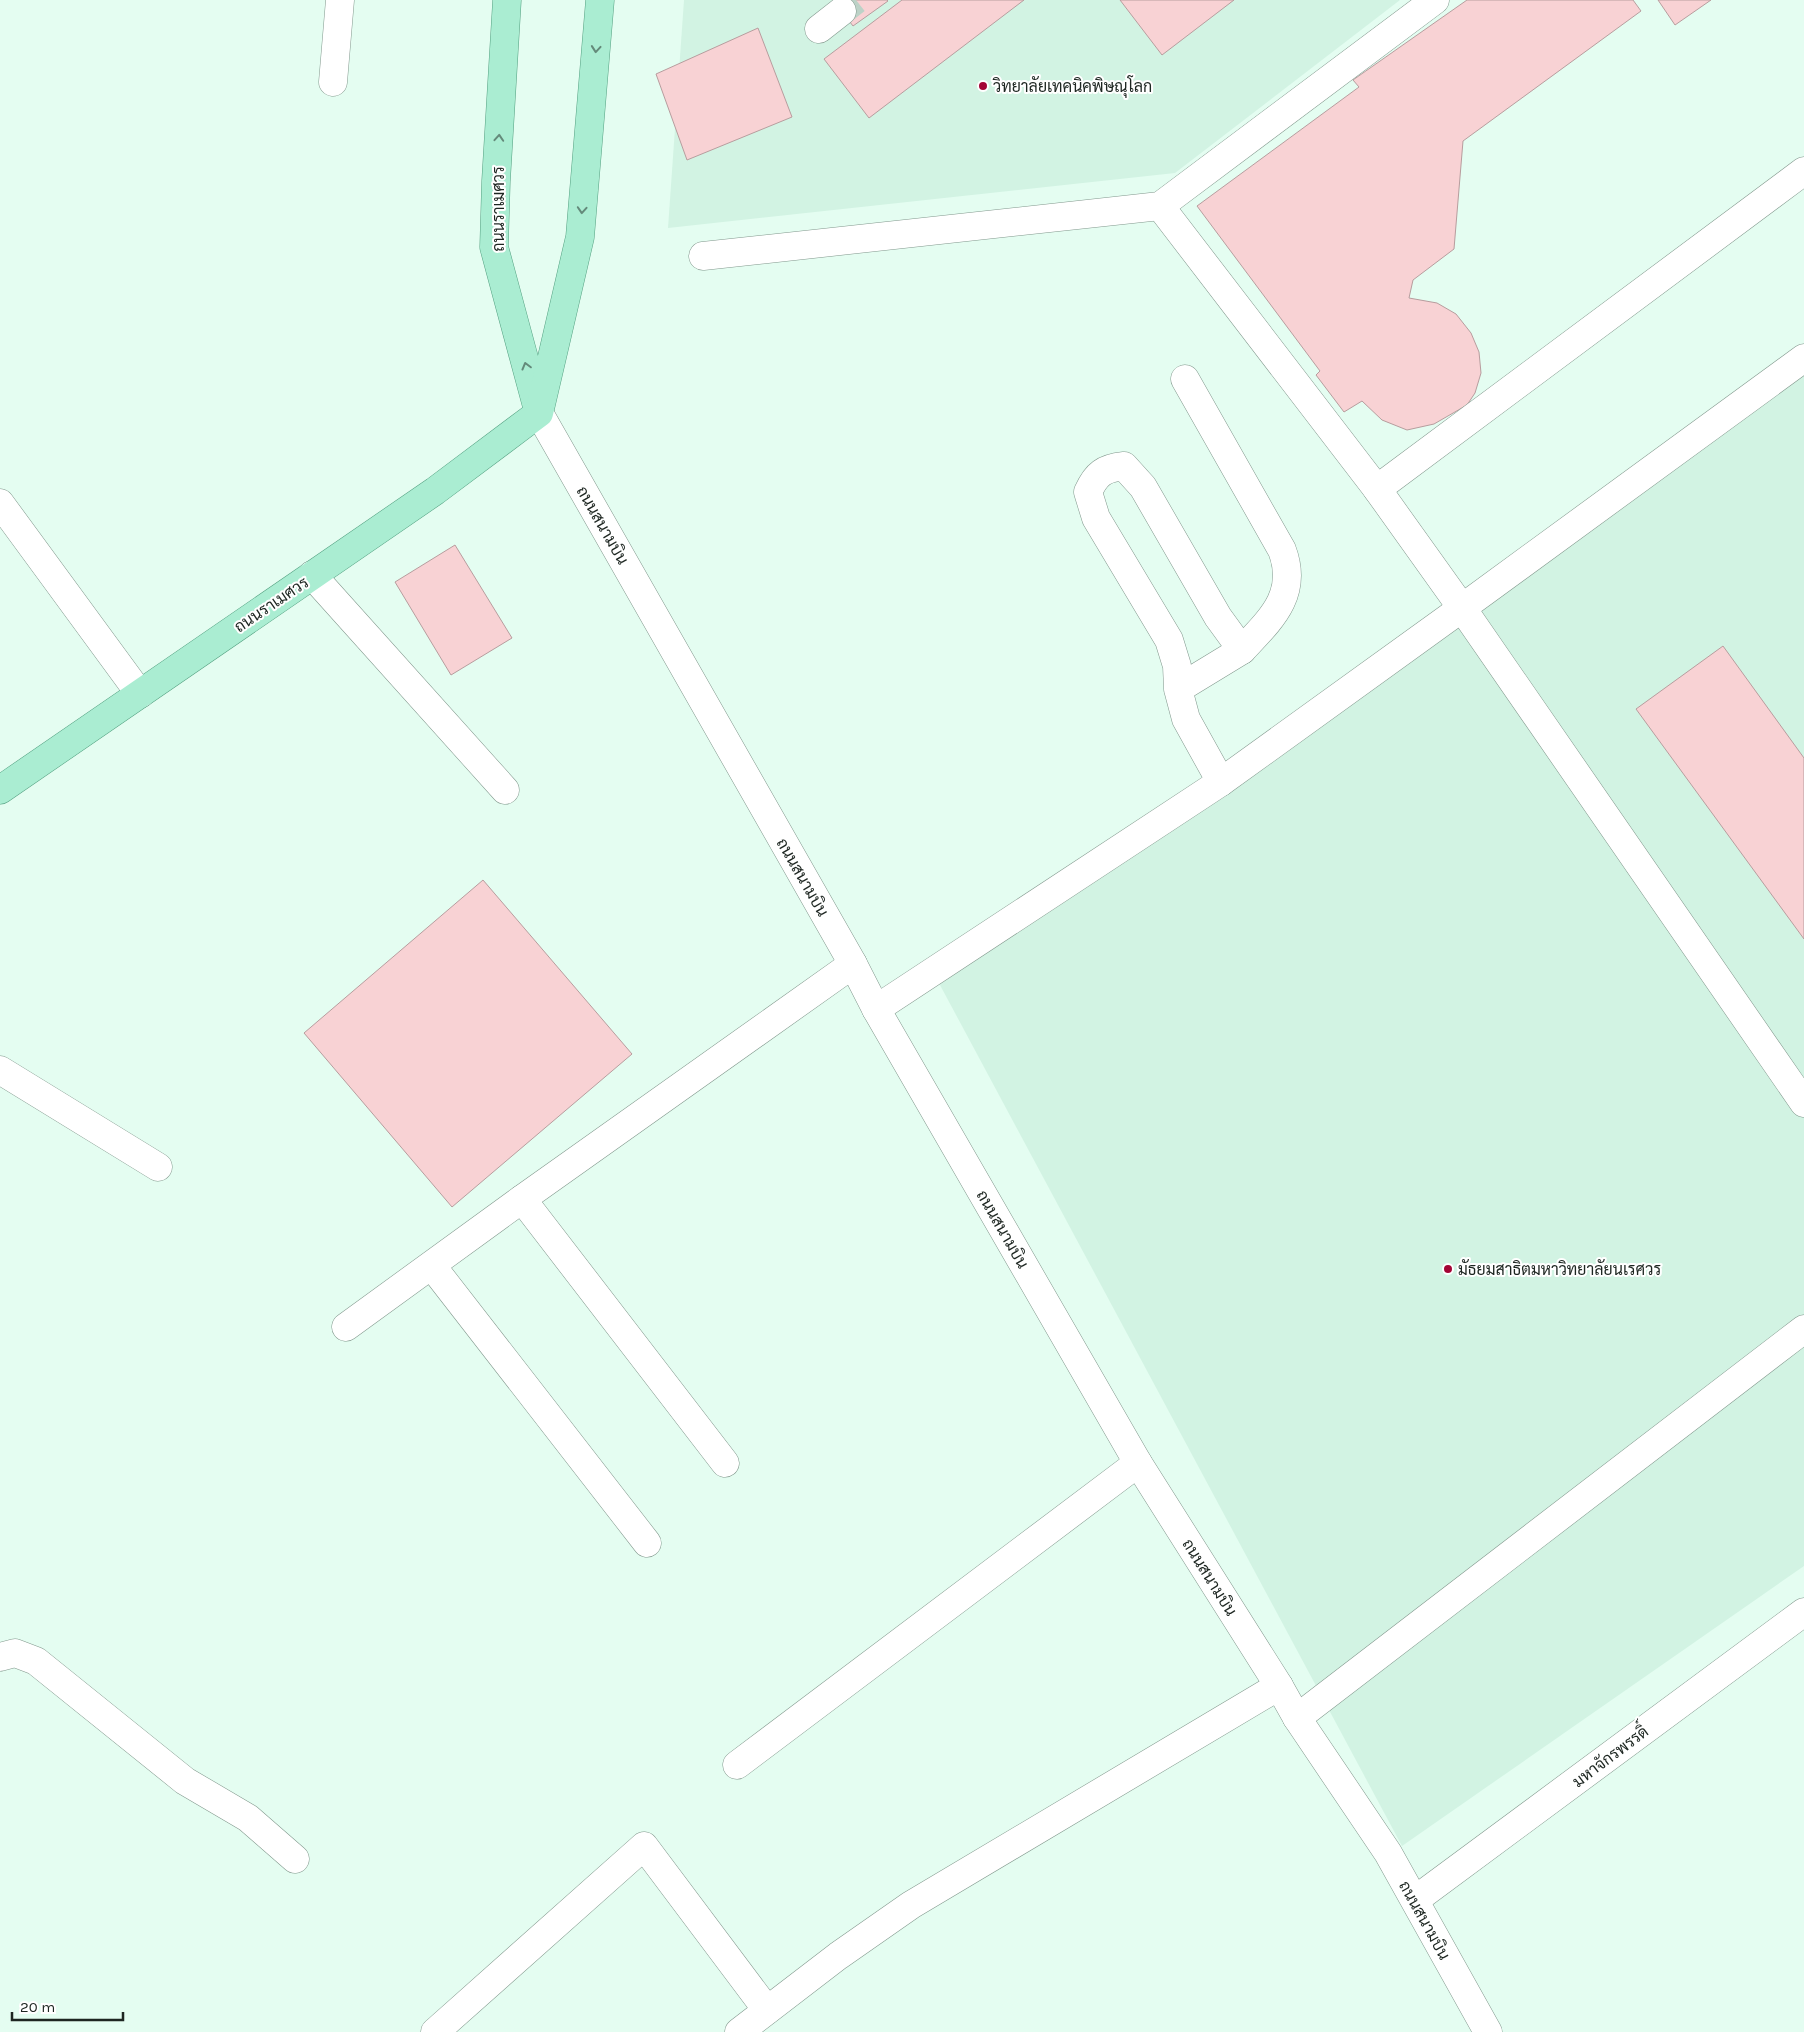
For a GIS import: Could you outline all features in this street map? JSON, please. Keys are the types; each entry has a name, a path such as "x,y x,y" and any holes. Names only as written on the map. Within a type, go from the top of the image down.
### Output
{"main road":[{"name":"ถนนราเมศวร","path":"0,790 435,491 539,414 494,247 507,0"},
{"path":"539,414 580,237 600,0"}],"street":[{"path":"333,82 340,0"},
{"path":"703,256 1160,206 1435,0"},
{"path":"818,29 842,11"},
{"path":"1377,489 1804,171"},
{"path":"1160,206 1377,489 1462,608 1804,1103"},
{"path":"876,1009 1221,782 1804,358"},
{"path":"1178,689 1242,650 1275,614 1285,592 1286,562 1282,550 1185,379"},
{"name":"ถนนสนามบิน","path":"539,414 853,964 876,1009 1138,1463 1279,1686 1297,1718 1388,1853 1488,2032"},
{"path":"1221,782 1186,720 1178,689 1177,666 1169,640 1096,518 1088,492 1095,477 1112,467 1124,466 1132,473 1143,487 1218,617 1242,650"},
{"path":"0,503 140,694"},
{"path":"312,575 505,790"},
{"path":"346,1327 522,1199 853,964"},
{"path":"0,1070 158,1168"},
{"path":"522,1199 725,1463"},
{"path":"432,1266 647,1542"},
{"path":"1297,1718 1804,1329"},
{"path":"737,1765 1138,1463"},
{"name":"มหาจักรพรรดิ์","path":"1415,1900 1804,1612"},
{"path":"0,1657 15,1653 36,1662 185,1781 248,1818 295,1859"},
{"path":"739,2032 838,1956 912,1905 1279,1686"},
{"path":"435,2032 644,1846 767,2010"}],"shaded area":[{"name":"วิทยาลัยเทคนิคพิษณุโลก","path":"684,0 1400,0 1175,173 668,228"},
{"name":"มัธยมสาธิตมหาวิทยาลัยนเรศวร","path":"1804,358 1804,1566 1402,1846 933,972"}],"building":[{"path":"833,0 887,0 888,1 853,26"},
{"path":"902,0 1024,0 869,118 824,59"},
{"path":"1120,0 1234,0 1162,55"},
{"path":"1467,0 1633,0 1641,11 1463,141 1454,249 1413,280 1409,298 1437,303 1456,314 1471,333 1479,352 1481,373 1475,393 1467,405 1434,424 1407,430 1382,420 1362,401 1344,412 1316,375 1320,371 1197,206 1359,87 1353,80"},
{"path":"1658,0 1711,0 1675,25"},
{"path":"758,28 792,117 687,160 656,74"},
{"path":"455,545 512,638 451,675 395,582"},
{"path":"1723,646 1804,758 1804,939 1636,709"},
{"path":"483,880 632,1054 452,1207 304,1033"}],"tunnel":[{"path":"842,11 856,0"}],"place":[{"name":"วิทยาลัยเทคนิคพิษณุโลก","path":"983,86"},
{"name":"มัธยมสาธิตมหาวิทยาลัยนเรศวร","path":"1448,1269"}]}
